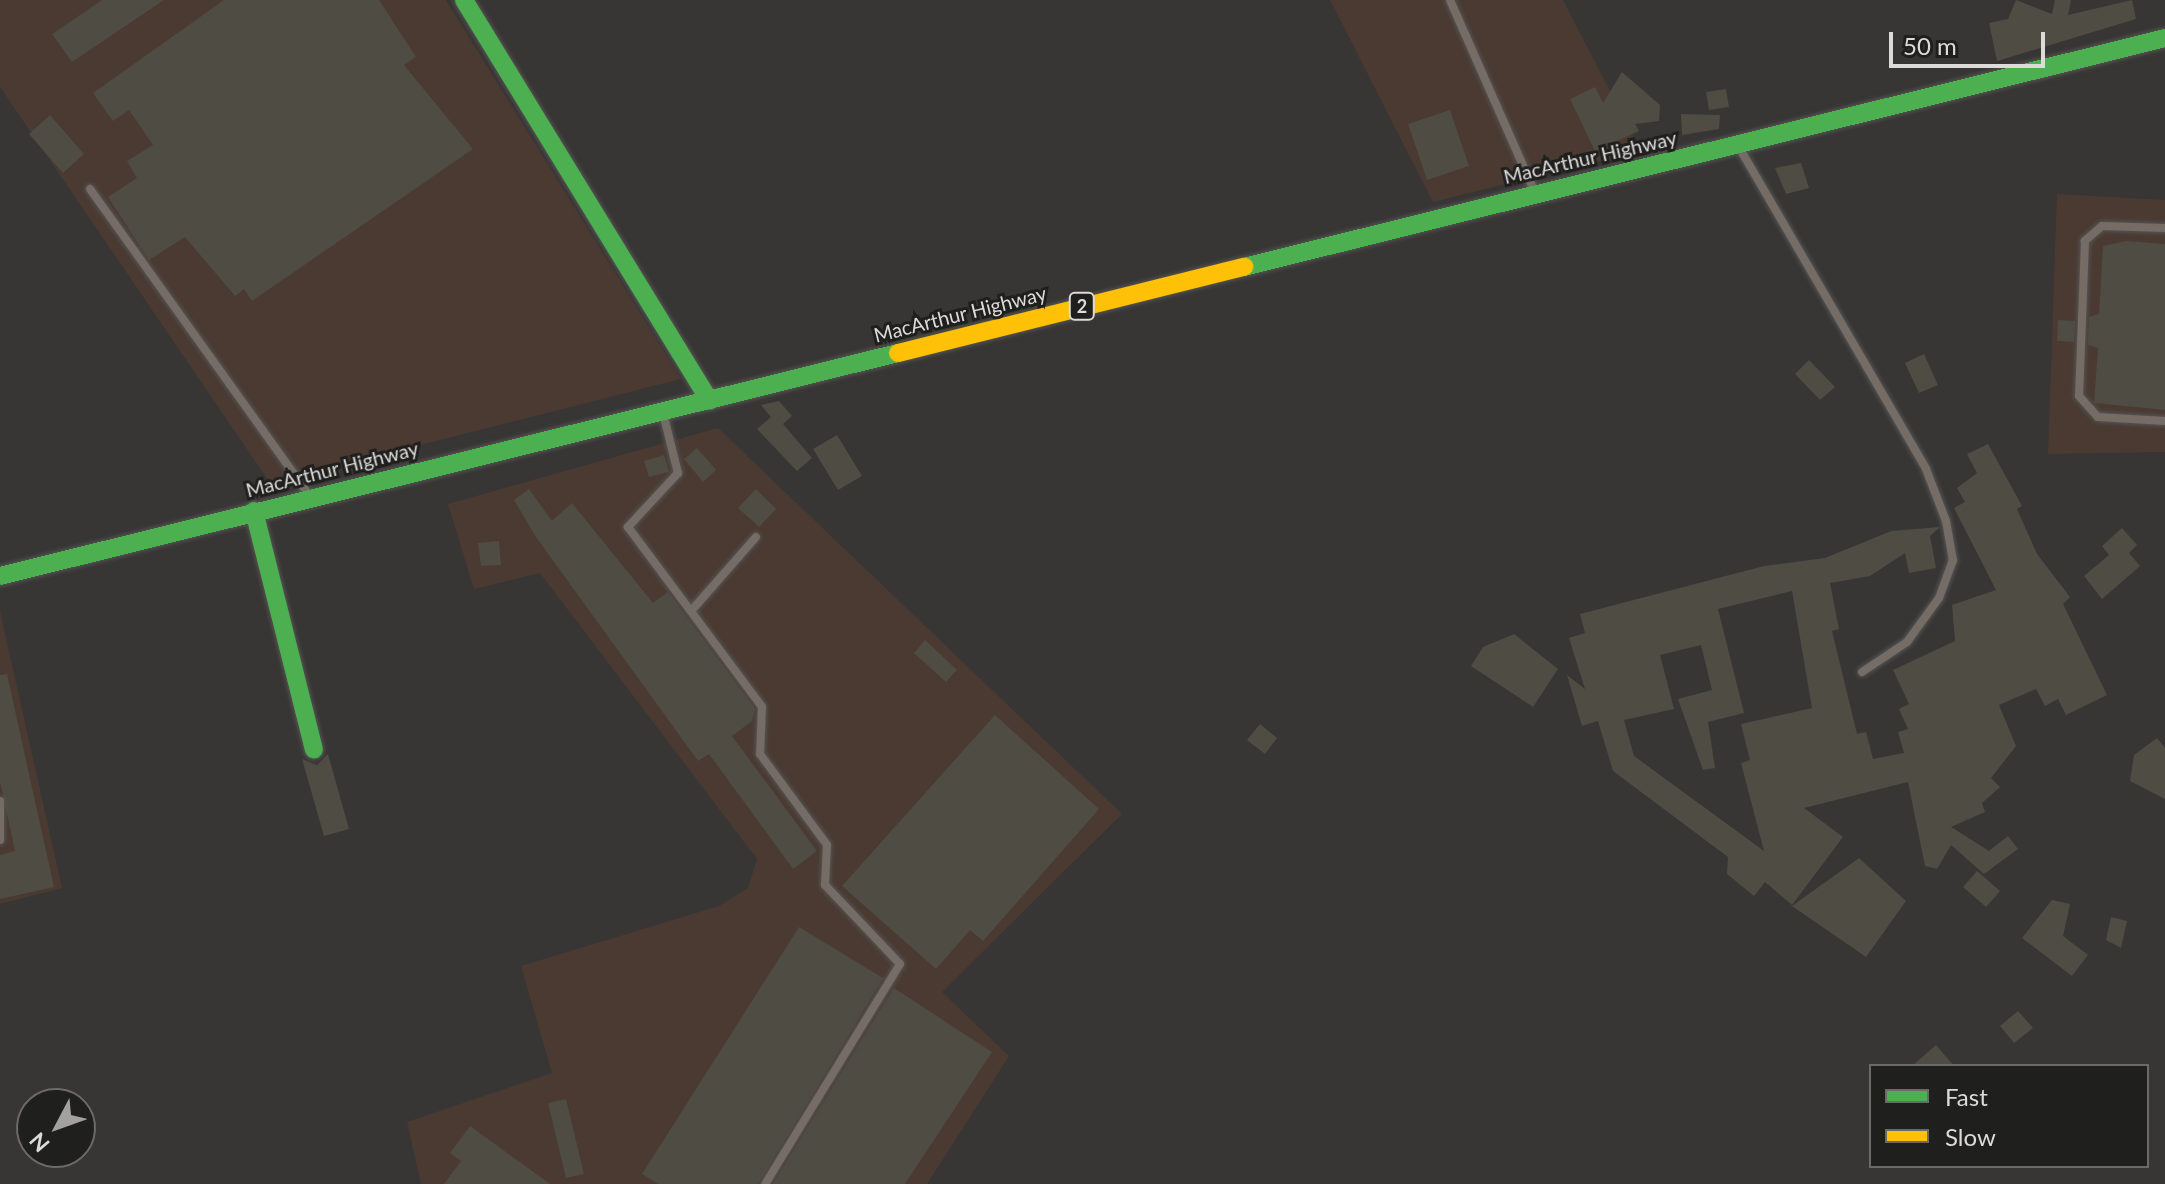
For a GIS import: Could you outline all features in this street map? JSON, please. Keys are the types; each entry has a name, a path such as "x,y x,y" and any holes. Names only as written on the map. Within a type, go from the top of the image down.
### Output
{"main road":[{"path":"464,0 710,401"},
{"name":"MacArthur Highway","path":"0,576 310,496 710,401 2165,38"},
{"path":"254,511 314,750"}],"lane":[{"path":"1450,0 1535,193"},
{"path":"1737,145 1926,469 1946,521 1953,560 1939,598 1907,642 1862,672"},
{"path":"90,189 310,496"},
{"path":"2165,228 2102,226 2085,241 2079,396 2098,417 2165,421"},
{"path":"663,412 678,473 628,527 762,707 760,754 827,845 825,885 900,964 765,1184"},
{"path":"692,610 756,537"},
{"path":"0,801 0,840"}],"shaded area":[{"path":"0,0 446,0 681,379 270,483 0,87"},
{"path":"1330,0 1563,0 1641,151 1433,202"},
{"path":"2057,194 2165,200 2165,452 2048,454"},
{"path":"718,428 1122,814 942,992 1009,1056 927,1184 421,1184 407,1122 552,1073 521,966 719,906 748,888 757,859 540,573 474,589 448,504"},
{"path":"0,611 62,888 0,904"}],"building":[{"path":"102,0 164,0 72,62 52,34"},
{"path":"224,0 379,0 416,57 404,65 473,149 252,301 244,289 235,296 185,237 149,260 108,197 137,178 127,161 153,145 129,110 113,121 93,93"},
{"path":"2016,0 2052,14 2055,0 2071,0 2068,15 2132,0 2136,19 1997,61 1989,23 2008,19"},
{"path":"1622,72 1660,105 1659,121 1635,124 1639,131 1595,151 1570,99 1595,87 1603,103"},
{"path":"1726,89 1729,107 1709,110 1706,92"},
{"path":"1450,110 1469,166 1427,180 1408,124"},
{"path":"1681,114 1720,115 1719,129 1682,135"},
{"path":"50,115 84,154 63,173 29,134"},
{"path":"1801,163 1809,188 1786,194 1775,168"},
{"path":"2126,241 2165,244 2165,410 2094,403 2098,348 2088,345 2089,317 2099,314 2103,246"},
{"path":"2058,320 2075,321 2074,342 2057,341"},
{"path":"1924,354 1938,385 1919,393 1905,363"},
{"path":"1809,360 1835,387 1820,400 1795,374"},
{"path":"779,401 792,416 783,424 812,458 797,471 757,429 771,417 761,405"},
{"path":"837,435 862,476 838,490 813,449"},
{"path":"1988,444 2022,506 2017,509 2037,554 2070,597 2063,604 2107,695 2066,715 2058,699 2045,706 2036,689 1999,705 2016,746 1991,778 2000,787 1982,803 1985,812 1951,827 1989,851 2008,836 2018,849 1984,874 1951,845 1937,869 1925,866 1908,782 1804,808 1843,837 1792,905 1765,882 1754,896 1727,874 1728,857 1613,771 1598,721 1582,726 1567,675 1585,689 1569,638 1585,633 1580,614 1764,566 1825,558 1891,531 1940,527 1930,536 1936,568 1909,573 1905,553 1870,576 1830,583 1839,629 1832,631 1857,734 1866,732 1873,759 1904,753 1898,732 1908,729 1899,709 1909,704 1893,670 1955,641 1952,605 1996,590 1954,508 1965,502 1957,488 1977,473 1967,454","holes":["1792,591 1812,708 1741,724 1750,760 1741,763 1764,851 1634,756 1624,720 1674,709 1660,655 1701,645 1712,690 1678,699 1703,770 1715,768 1708,722 1744,713 1718,609"]},
{"path":"697,448 716,470 703,482 684,459"},
{"path":"664,455 669,472 649,477 644,461"},
{"path":"529,489 552,521 572,503 653,603 668,592 755,709 752,721 732,736 817,851 793,869 709,754 698,761 536,537 514,500"},
{"path":"756,489 776,509 759,527 738,508"},
{"path":"2122,528 2137,545 2129,553 2140,566 2102,599 2084,576 2109,555 2102,546"},
{"path":"499,541 501,565 481,566 478,543"},
{"path":"1514,634 1558,669 1533,707 1471,666 1483,647"},
{"path":"925,640 957,670 946,682 914,653"},
{"path":"7,674 54,887 0,899 0,855 15,851 0,782 0,675"},
{"path":"995,715 1099,809 983,941 970,930 936,969 842,886"},
{"path":"1260,724 1277,738 1265,754 1247,740"},
{"path":"2157,738 2165,748 2165,799 2130,781 2134,755"},
{"path":"328,754 349,829 324,836 302,759 317,765"},
{"path":"1859,858 1906,901 1866,957 1792,906"},
{"path":"1977,871 2000,891 1986,907 1963,887"},
{"path":"2052,900 2070,904 2063,936 2088,955 2072,976 2022,938"},
{"path":"2111,917 2127,921 2121,948 2106,940"},
{"path":"799,927 883,978 758,1184 658,1184 642,1174"},
{"path":"894,988 992,1052 905,1184 773,1184"},
{"path":"2018,1011 2033,1028 2014,1043 2000,1026"},
{"path":"1936,1045 1952,1064 1914,1064"},
{"path":"566,1099 584,1174 566,1178 548,1103"},
{"path":"470,1126 550,1184 444,1184 461,1161 450,1153"}],"traffic: fast":[{"path":"464,0 710,401"},
{"path":"1244,267 2165,38"},
{"path":"0,576 898,353"},
{"path":"254,511 314,750"}],"traffic: slow":[{"path":"898,353 1244,267"}]}
